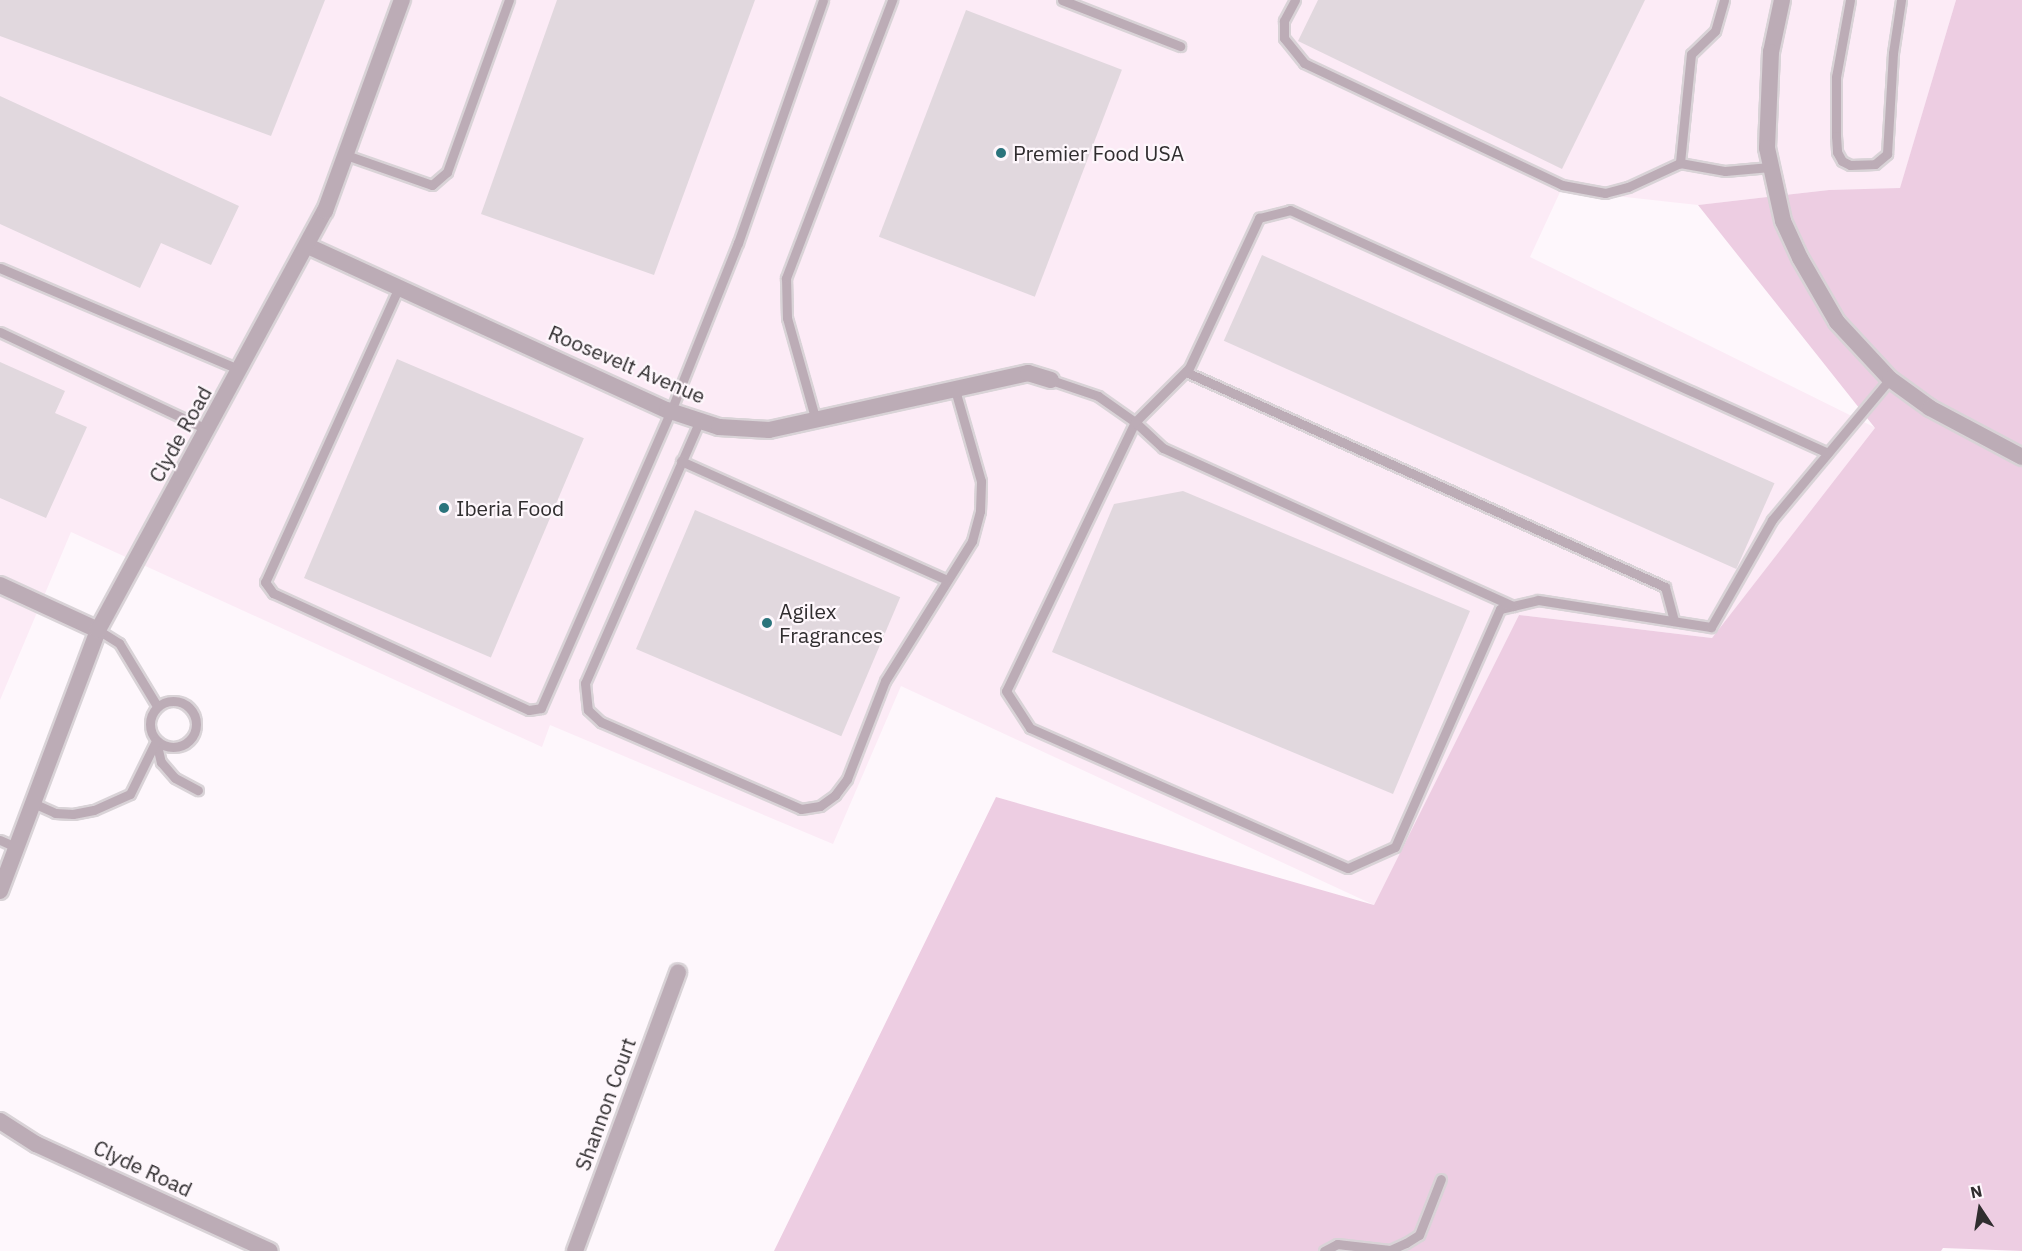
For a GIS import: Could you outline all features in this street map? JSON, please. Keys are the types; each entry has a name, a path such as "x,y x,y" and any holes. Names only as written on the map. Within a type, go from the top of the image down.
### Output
{"street":[{"name":"Clyde Road","path":"0,891 98,630 308,246 346,155 402,0"},
{"path":"1782,0 1771,52 1766,112 1770,167 1783,221 1800,258 1837,322 1890,379 1930,408 2022,457"},
{"name":"Roosevelt Avenue","path":"308,246 671,411 719,427 769,430 1028,373 1051,380"},
{"path":"0,585 98,630"},
{"name":"Shannon Court","path":"575,1251 678,972"},
{"name":"Clyde Road","path":"0,1121 36,1144 270,1251"}],"lane":[{"path":"346,155 432,185 447,172 509,0"},
{"path":"399,287 266,582 273,593 529,710 541,708 671,411 738,243 823,0"},
{"path":"816,421 787,318 786,278 892,0"},
{"path":"1062,0 1180,46"},
{"path":"1294,0 1284,21 1284,38 1304,63 1562,185 1605,193 1628,187 1680,163 1725,171 1770,167"},
{"path":"1680,163 1691,54 1715,31 1724,0"},
{"path":"1850,0 1836,77 1836,112 1838,152 1850,165 1875,164 1887,154 1893,52 1901,0"},
{"path":"1828,453 1290,210 1259,218 1186,372 1135,422 1006,691 1030,728 1348,868 1395,847 1500,609 1538,600 1711,627 1772,520 1890,379"},
{"path":"0,268 240,369"},
{"path":"0,332 208,430"},
{"path":"1186,372 1665,587 1674,621"},
{"path":"1051,380 1098,396 1135,422 1163,448 1513,606"},
{"path":"699,420 585,683 588,710 601,722 801,808 820,806 835,795 847,779 885,681 972,541 981,511 981,481 955,390"},
{"path":"681,461 947,580"},
{"path":"98,630 119,643 158,706"},
{"path":"156,741 178,747 191,739 197,725 187,705 172,700 158,706 150,727 161,762 175,778 198,790"},
{"path":"33,803 55,813 73,814 94,810 130,794 156,741"},
{"path":"0,840 16,847"},
{"path":"1414,1251 1415,1237 1441,1179"},
{"path":"1324,1251 1337,1244 1390,1250 1415,1237"}],"shaded area":[{"path":"0,0 1956,0 1900,189 1829,190 1698,205 1561,190 1530,257 1876,428 1712,638 1519,615 1374,905 901,686 833,844 550,725 542,747 71,532 0,700"},
{"path":"1956,0 2022,0 2022,1251 1943,1248 1941,1251 774,1251 996,797 1374,905 1519,615 1712,638 1875,428 1698,205 1829,190 1900,188"}],"building":[{"path":"0,0 325,0 271,136 0,36"},
{"path":"557,0 755,0 654,275 481,214"},
{"path":"1318,0 1645,0 1562,169 1298,41"},
{"name":"Premier Food USA","path":"966,10 1122,70 1035,297 879,237"},
{"path":"0,96 239,206 211,265 161,243 140,288 0,224"},
{"path":"1262,255 1774,483 1736,569 1224,341"},
{"name":"Iberia Food","path":"397,359 584,438 491,657 304,578"},
{"path":"0,362 65,391 55,413 87,427 46,518 0,498"},
{"path":"1183,491 1470,611 1393,794 1052,652 1114,504"},
{"name":"Agilex Fragrances","path":"695,510 900,597 841,736 636,649"}],"place":[{"name":"Premier Food USA","path":"1001,153"},
{"name":"Iberia Food","path":"444,508"},
{"name":"Agilex Fragrances","path":"767,623"}]}
